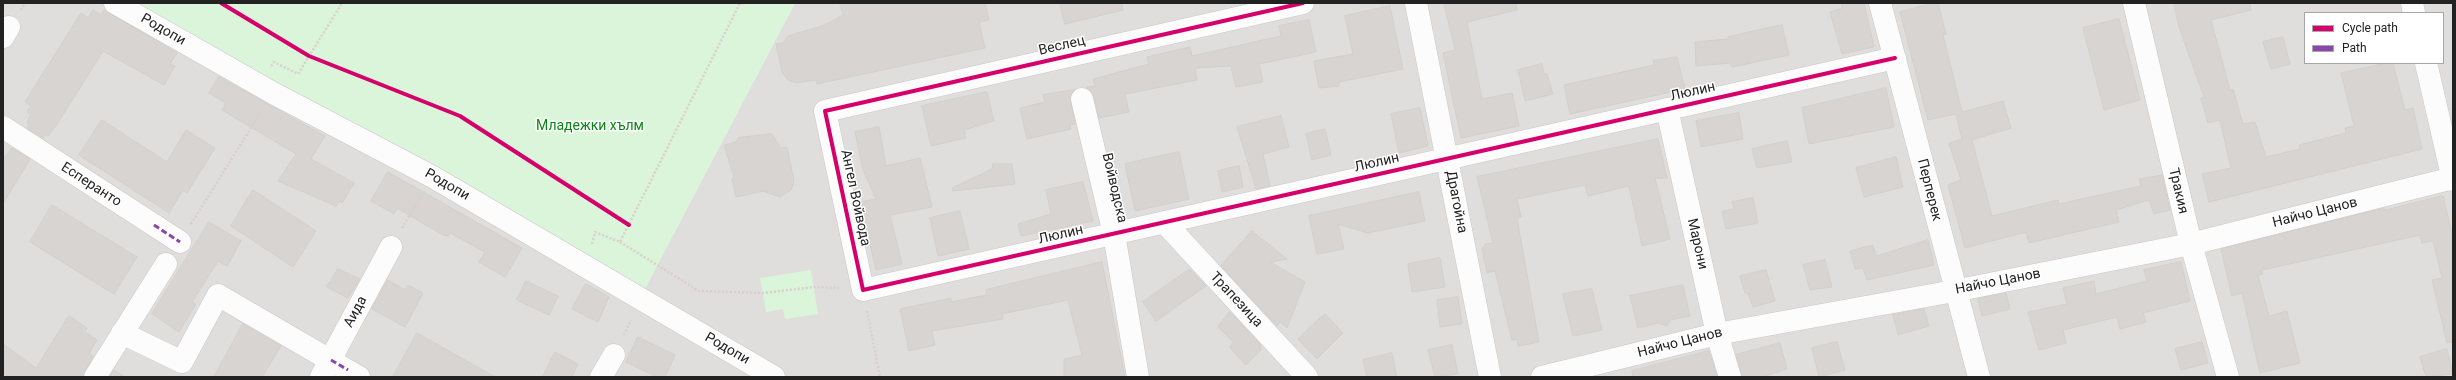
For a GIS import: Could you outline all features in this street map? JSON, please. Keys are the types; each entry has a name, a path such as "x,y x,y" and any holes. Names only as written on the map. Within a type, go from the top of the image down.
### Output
{"street":[{"name":"Родопи","path":"115,3 273,93 433,177 774,377"},
{"name":"Веслец","path":"825,111 1303,3"},
{"name":"Драгойна","path":"1416,3 1490,377"},
{"name":"Перперек","path":"1880,3 1954,290 1979,377"},
{"name":"Тракия","path":"2134,3 2191,244 2228,377"},
{"name":"Люлин","path":"864,290 1895,58"},
{"path":"2426,64 2453,179"},
{"name":"Войводска","path":"1082,98 1114,234 1138,377"},
{"name":"Марони","path":"1667,109 1717,334 1730,377"},
{"name":"Ангел Войвода","path":"825,111 864,290"},
{"name":"Есперанто","path":"3,128 180,242"},
{"name":"Найчо Цанов","path":"1542,377 1717,334 2191,244 2453,179"},
{"name":"Трапезица","path":"1165,223 1307,377"},
{"name":"Аида","path":"340,371 390,247"},
{"path":"95,377 166,264"},
{"path":"122,333 182,362 218,295 340,371"},
{"path":"601,377 614,356"}],"path":[{"path":"270,68 274,62 298,74 342,3"},
{"path":"620,242 740,3"},
{"path":"303,52 316,59"},
{"path":"180,242 273,93"},
{"path":"390,247 433,177"},
{"path":"622,221 629,225"},
{"path":"591,247 595,232 620,242 699,291 763,293 814,286 864,290 880,377"},
{"path":"614,356 640,298"}],"shaded area":[{"path":"3,3 111,3 640,298 795,3 2453,3 2453,377 3,377"}],"green space":[{"name":"Младежки хълм","path":"111,3 795,3 640,298"},
{"path":"811,270 818,314 785,319 783,309 766,312 760,278"}],"building":[{"path":"840,3 985,3 989,20 979,22 985,48 817,84 816,80 796,83 788,80 782,72 776,44 783,43 788,36 825,25 843,15"},
{"path":"1060,3 1122,3 1123,10 1065,24"},
{"path":"1444,3 1516,3 1517,10 1467,22 1482,99 1512,93 1519,126 1461,138 1443,53 1455,50"},
{"path":"1841,3 1864,3 1874,47 1842,54 1830,12 1842,8"},
{"path":"1938,3 1946,34 1943,35 1962,112 2003,101 2011,128 1972,140 1992,216 2058,200 2059,204 2141,186 2139,179 2162,175 2170,210 2154,214 2149,200 2116,210 2119,222 2029,243 2026,232 1965,248 1948,185 1961,180 1949,143 1962,139 1956,114 1928,120 1900,12"},
{"path":"2174,3 2250,3 2251,10 2211,20 2230,90 2233,89 2243,124 2255,122 2266,157 2300,149 2299,145 2346,133 2345,128 2354,126 2341,73 2382,64 2393,64 2405,110 2413,108 2422,149 2209,202 2202,174 2231,168 2220,120 2208,123 2201,98 2204,97 2179,27"},
{"path":"1390,6 1403,69 1339,82 1339,86 1319,88 1314,61 1353,54 1345,16"},
{"path":"93,10 101,15 104,10 177,53 170,64 175,66 164,85 103,51 59,121 48,136 45,134 43,138 27,128 29,124 27,122 31,115 27,112 31,106 25,102 81,13 88,18"},
{"path":"2119,19 2140,100 2104,110 2083,28"},
{"path":"1309,20 1316,52 1259,64 1263,82 1236,87 1231,66 1195,68 1197,80 1125,94 1129,112 1099,118 1094,96 1086,87 1095,86 1093,79 1149,64 1147,57 1190,47 1192,56 1281,36 1279,26"},
{"path":"1782,25 1789,55 1732,67 1730,63 1696,66 1695,42 1728,39 1728,37"},
{"path":"2283,37 2290,64 2271,69 2263,42"},
{"path":"1677,57 1685,89 1570,114 1564,85 1654,65 1653,61"},
{"path":"1542,64 1544,74 1547,74 1553,94 1525,101 1518,70"},
{"path":"219,77 325,136 311,159 354,183 342,203 340,201 336,206 278,181 296,154 222,110 226,103 209,93"},
{"path":"1886,88 1894,127 1809,144 1802,108"},
{"path":"1074,90 1070,96 1075,124 1070,125 1071,129 1027,139 1020,108 1045,102 1043,95"},
{"path":"987,92 994,121 964,130 966,138 931,146 922,106"},
{"path":"1420,108 1428,146 1399,153 1391,114"},
{"path":"1739,113 1743,139 1701,147 1696,121"},
{"path":"1281,116 1289,147 1263,154 1270,186 1256,189 1237,127"},
{"path":"102,120 167,162 186,130 215,148 187,193 183,190 169,213 79,155"},
{"path":"879,127 886,166 920,158 932,207 890,215 902,264 876,270 860,202 876,199 863,170 855,132"},
{"path":"1325,129 1331,155 1312,160 1306,134"},
{"path":"772,134 781,148 787,147 794,181 791,190 780,197 763,191 736,197 732,179 734,177 724,145 736,142 738,138"},
{"path":"1658,139 1667,178 1655,178 1670,239 1642,246 1629,186 1588,196 1585,185 1517,199 1521,217 1517,218 1539,342 1518,346 1517,339 1512,340 1495,271 1487,273 1482,248 1485,247 1485,244 1493,243 1477,177"},
{"path":"1787,141 1792,162 1757,168 1752,149"},
{"path":"12,148 30,159 3,204 3,160"},
{"path":"1179,152 1189,199 1135,211 1125,164"},
{"path":"1896,157 1903,187 1864,197 1856,168"},
{"path":"993,164 1012,164 1015,184 953,191 952,188 992,169"},
{"path":"1239,166 1243,187 1222,192 1218,171"},
{"path":"388,172 522,248 505,277 479,262 485,252 450,233 448,236 443,235 397,208 394,214 371,201"},
{"path":"1083,182 1093,221 1021,236 1018,224 1051,214 1046,190"},
{"path":"253,190 316,231 293,267 231,226"},
{"path":"1419,192 1425,221 1368,233 1338,224 1344,249 1317,254 1309,216"},
{"path":"2443,196 2453,238 2453,342 2447,343 2432,280 2442,278 2433,241 2422,243 2420,235 2262,270 2263,274 2258,275 2269,316 2287,311 2300,363 2260,373 2242,293 2232,296 2221,249 2384,208 2384,210"},
{"path":"1753,198 1758,223 1726,229 1722,211 1734,209 1732,202"},
{"path":"52,205 137,257 114,294 30,242"},
{"path":"960,211 969,249 938,256 930,218"},
{"path":"209,222 241,241 227,266 218,261 192,302 196,304 179,332 152,314"},
{"path":"1252,231 1287,259 1270,262 1305,282 1287,328 1280,322 1277,326 1221,266"},
{"path":"1928,240 1934,265 1867,280 1863,268 1855,269 1850,251 1873,245 1876,256"},
{"path":"1440,258 1445,287 1412,292 1408,264"},
{"path":"1825,260 1832,287 1810,290 1803,265"},
{"path":"1102,262 1125,377 1064,377 1064,359 1082,355 1068,300 1002,314 1003,319 932,331 935,345 909,351 900,309 951,298 951,302 987,295 986,290"},
{"path":"2181,262 2190,301 2143,313 2146,322 2120,329 2117,317 2063,330 2066,343 2039,350 2028,312 2067,304 2063,288 2094,281 2096,294 2147,281 2144,270"},
{"path":"338,269 360,279 348,298 327,287"},
{"path":"1190,269 1206,286 1156,321 1143,302"},
{"path":"1766,270 1775,301 1753,307 1748,293 1745,293 1740,276"},
{"path":"388,280 405,290 408,285 423,293 405,327 372,309"},
{"path":"526,281 558,296 549,315 517,300"},
{"path":"586,284 609,297 598,322 572,309"},
{"path":"1683,285 1690,316 1670,320 1667,326 1658,323 1638,328 1630,296"},
{"path":"1592,289 1602,330 1573,336 1563,294"},
{"path":"2006,293 2010,309 1982,316 1978,299"},
{"path":"1458,297 1462,324 1440,327 1437,300"},
{"path":"1924,309 1929,326 1898,335 1893,315"},
{"path":"1230,312 1260,344 1261,350 1246,365 1229,347 1234,343 1218,327"},
{"path":"1325,314 1343,333 1317,359 1298,339"},
{"path":"69,316 87,328 85,332 97,340 89,353 93,356 83,377 9,377 3,373 3,344 36,368"},
{"path":"243,324 281,346 262,377 214,377"},
{"path":"417,333 495,377 393,377"},
{"path":"638,337 675,355 665,377 657,377 626,362"},
{"path":"1837,342 1845,370 1819,377 1812,348"},
{"path":"2202,342 2208,363 2181,370 2175,349"},
{"path":"1780,343 1787,369 1762,377 1742,377 1736,355"},
{"path":"1452,345 1458,374 1435,377 1428,350"},
{"path":"2447,349 2453,374 2426,377 2420,357"},
{"path":"1709,351 1717,377 1633,377 1632,371"},
{"path":"555,352 578,364 572,377 543,377"},
{"path":"1392,353 1397,377 1367,377 1363,360"},
{"path":"114,370 125,377 110,377"}],"marked path":[{"path":"154,225 180,242"},
{"path":"331,360 348,370"}],"cycle path":[{"path":"221,3 309,56 460,116 629,225"},
{"path":"1303,3 825,111 863,290 1895,58"}]}
